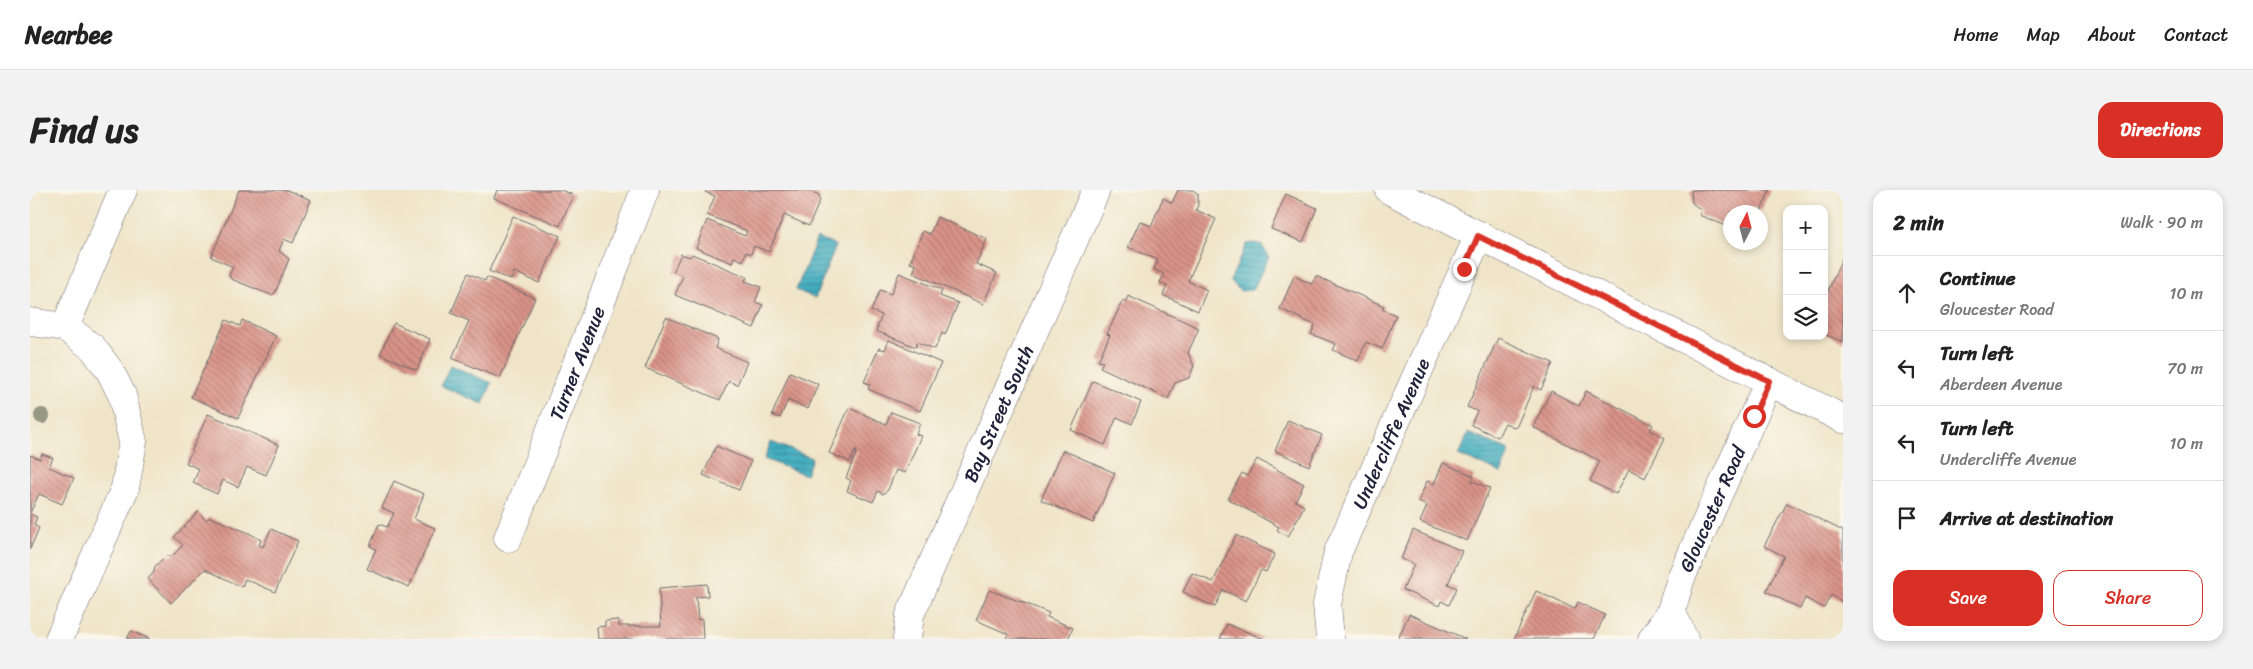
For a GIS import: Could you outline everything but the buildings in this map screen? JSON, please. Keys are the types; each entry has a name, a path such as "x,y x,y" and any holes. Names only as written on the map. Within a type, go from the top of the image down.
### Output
{"street":[{"path":"65,326 123,190"},
{"name":"Turner Avenue","path":"508,538 645,190"},
{"name":"Bay Street South","path":"907,639 910,615 1096,190"},
{"path":"1389,190 1843,419"},
{"name":"Undercliffe Avenue","path":"1330,639 1327,604 1338,552 1478,236"},
{"path":"30,322 65,326 93,348 110,371 122,395 133,442 125,488 59,639"},
{"name":"Gloucester Road","path":"1652,639 1671,611 1680,578 1769,381"},
{"path":"1671,611 1684,639"}],"water":[{"path":"817,238 836,246 815,298 796,290"},
{"path":"1247,244 1262,245 1269,257 1253,290 1240,291 1230,280"},
{"path":"450,365 492,383 483,404 441,386"},
{"path":"1468,433 1510,450 1501,473 1458,455"},
{"path":"771,442 812,458 806,475 764,459"}],"route":[{"path":"1464,269 1478,236 1769,381 1754,416"}]}
